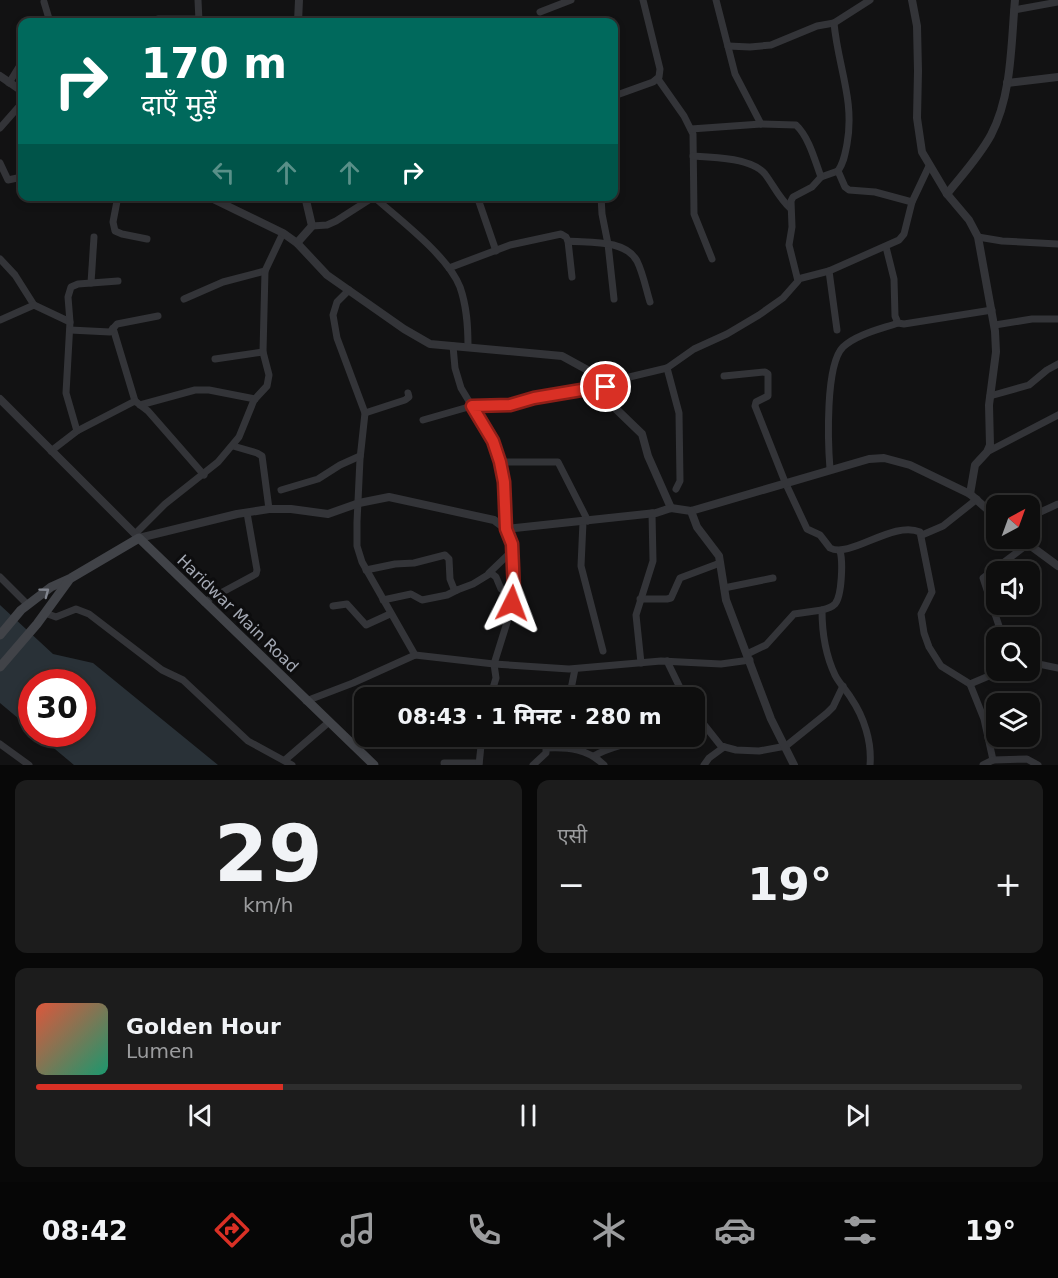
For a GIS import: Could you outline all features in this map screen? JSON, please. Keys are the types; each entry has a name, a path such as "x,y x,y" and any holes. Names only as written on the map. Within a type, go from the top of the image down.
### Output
{"main road":[{"path":"0,635 25,608 51,587 71,578 137,536"},
{"name":"Haridwar Main Road","path":"137,536 374,765"},
{"path":"0,667 37,624 71,578"}],"street":[{"path":"198,0 199,18"},
{"path":"298,18 299,0"},
{"path":"540,12 571,0"},
{"path":"643,0 660,69 658,79 691,129 694,214 712,259"},
{"path":"716,0 735,74 761,124"},
{"path":"728,45 750,47 771,45 817,26 834,23 870,0"},
{"path":"912,0 917,26 917,118 922,152 947,194 969,220 978,237 995,325 996,352 990,396 990,445 975,465 973,497 943,526 921,535"},
{"path":"44,2 49,18"},
{"path":"947,194 991,134 1004,98 1014,5 1058,2"},
{"path":"598,378 621,379 667,368 694,349 727,334 773,306 794,287 798,279 789,245 792,227 791,201 793,197 812,187 821,177 838,171 845,158 851,124 849,98 836,47 834,23"},
{"path":"9,82 18,68"},
{"path":"0,76 18,88"},
{"path":"1007,83 1058,77"},
{"path":"618,94 658,79"},
{"path":"0,128 18,108"},
{"path":"691,129 761,124 798,127 821,177"},
{"path":"693,156 751,163 763,172 780,200 790,208"},
{"path":"0,163 4,181"},
{"path":"798,279 829,271 899,240 904,234 912,202 929,166"},
{"path":"838,171 845,187 849,190 875,192 912,202"},
{"path":"117,201 113,222 115,231 147,238"},
{"path":"217,201 283,233 297,243 327,274 404,329 430,344 562,356 593,373 605,386 613,406 642,434 648,456 671,508"},
{"path":"306,201 312,226"},
{"path":"297,243 312,226 327,225 368,201"},
{"path":"379,201 449,268 460,286 468,316 468,347"},
{"path":"479,201 496,251"},
{"path":"602,201 614,299"},
{"path":"137,536 165,504 204,475 232,446 245,426 255,399 264,391 269,380 262,352 265,272 283,233"},
{"path":"449,268 510,245 561,234 566,237 572,278"},
{"path":"91,283 94,237"},
{"path":"978,237 1002,241 1058,244"},
{"path":"567,241 608,244 618,247 636,259 650,302"},
{"path":"886,247 894,279 895,316 898,323"},
{"path":"0,259 21,284 34,305 70,322"},
{"path":"829,271 837,330"},
{"path":"184,299 223,282 265,272"},
{"path":"76,431 66,393 70,330 69,291 73,286 118,281"},
{"path":"349,290 334,308 334,324 345,362 365,412 360,456 357,546 366,570 415,655"},
{"path":"0,320 34,305"},
{"path":"830,470 829,411 834,368 837,355 846,345 898,323 904,324 992,310"},
{"path":"70,330 110,332 117,324 158,316"},
{"path":"995,325 1058,319"},
{"path":"113,328 138,403 204,475"},
{"path":"453,346 455,368 461,388 493,441 504,482 506,529 512,551 514,591 494,664 496,678 493,687"},
{"path":"215,359 262,352"},
{"path":"990,396 1029,385 1058,364"},
{"path":"667,368 680,413 681,481 676,489"},
{"path":"724,376 765,372 768,374 768,396 756,402 755,406 785,482 807,529 820,535 830,548 840,551 891,532 916,530 921,535 932,592 921,614 924,633 929,647 941,666 970,684 984,719 993,760"},
{"path":"423,420 472,406 510,405 534,398 605,386"},
{"path":"51,451 76,431 138,403 195,390 209,390 255,399"},
{"path":"365,412 405,400 409,397 408,393"},
{"path":"0,399 137,536"},
{"path":"987,452 1058,415"},
{"path":"232,446 261,456 268,510"},
{"path":"281,490 318,479 360,456"},
{"path":"137,536 268,510 291,509 328,514 359,503 389,497 494,520 506,529 652,513 671,508 691,511 785,482 869,459 884,458 910,465 973,497 986,508"},
{"path":"500,462 558,462 586,521 581,566 603,651"},
{"path":"1040,512 1058,504"},
{"path":"691,511 697,527 719,556 726,600 771,719 794,765"},
{"path":"204,602 256,574 247,513"},
{"path":"641,663 636,619 652,561 652,513"},
{"path":"999,627 982,578 1016,549"},
{"path":"1034,549 1058,566"},
{"path":"383,600 411,594 422,600 437,598 473,584 489,573 512,551"},
{"path":"306,700 415,655 494,664 575,669 667,661 721,664 748,657 766,645 794,614 822,610 834,605 840,590 842,558 840,551"},
{"path":"366,570 414,563 445,555 449,559 451,585 457,590"},
{"path":"640,598 671,598 680,578 720,563"},
{"path":"489,573 495,574 501,590 514,591"},
{"path":"0,577 25,608"},
{"path":"724,588 773,578"},
{"path":"333,606 348,604 366,625 390,614"},
{"path":"45,613 56,617 76,609 84,611 150,662 183,680 248,741 289,763 329,722"},
{"path":"822,610 826,644 834,673 853,700 864,723 869,745 870,765"},
{"path":"667,661 680,687"},
{"path":"1040,664 1058,668"},
{"path":"571,687 575,669"},
{"path":"970,684 986,677"},
{"path":"705,727 724,747 736,750 759,751 786,746 828,713 843,686"},
{"path":"0,744 29,765"},
{"path":"444,763 479,764 481,747"},
{"path":"533,765 544,757 547,748 566,747 594,756 601,764"},
{"path":"594,756 607,748 616,747"},
{"path":"704,765 709,758 724,747"},
{"path":"983,765 993,760 1027,759 1038,765"}],"shaded area":[{"path":"0,605 53,654 93,663 218,765 74,765 53,747 96,747 96,669 18,669 18,718 0,703"}],"route":[{"path":"512,603 514,591 512,544 506,529 504,482 500,462 493,441 472,406 510,405 578,389 606,387"}]}
